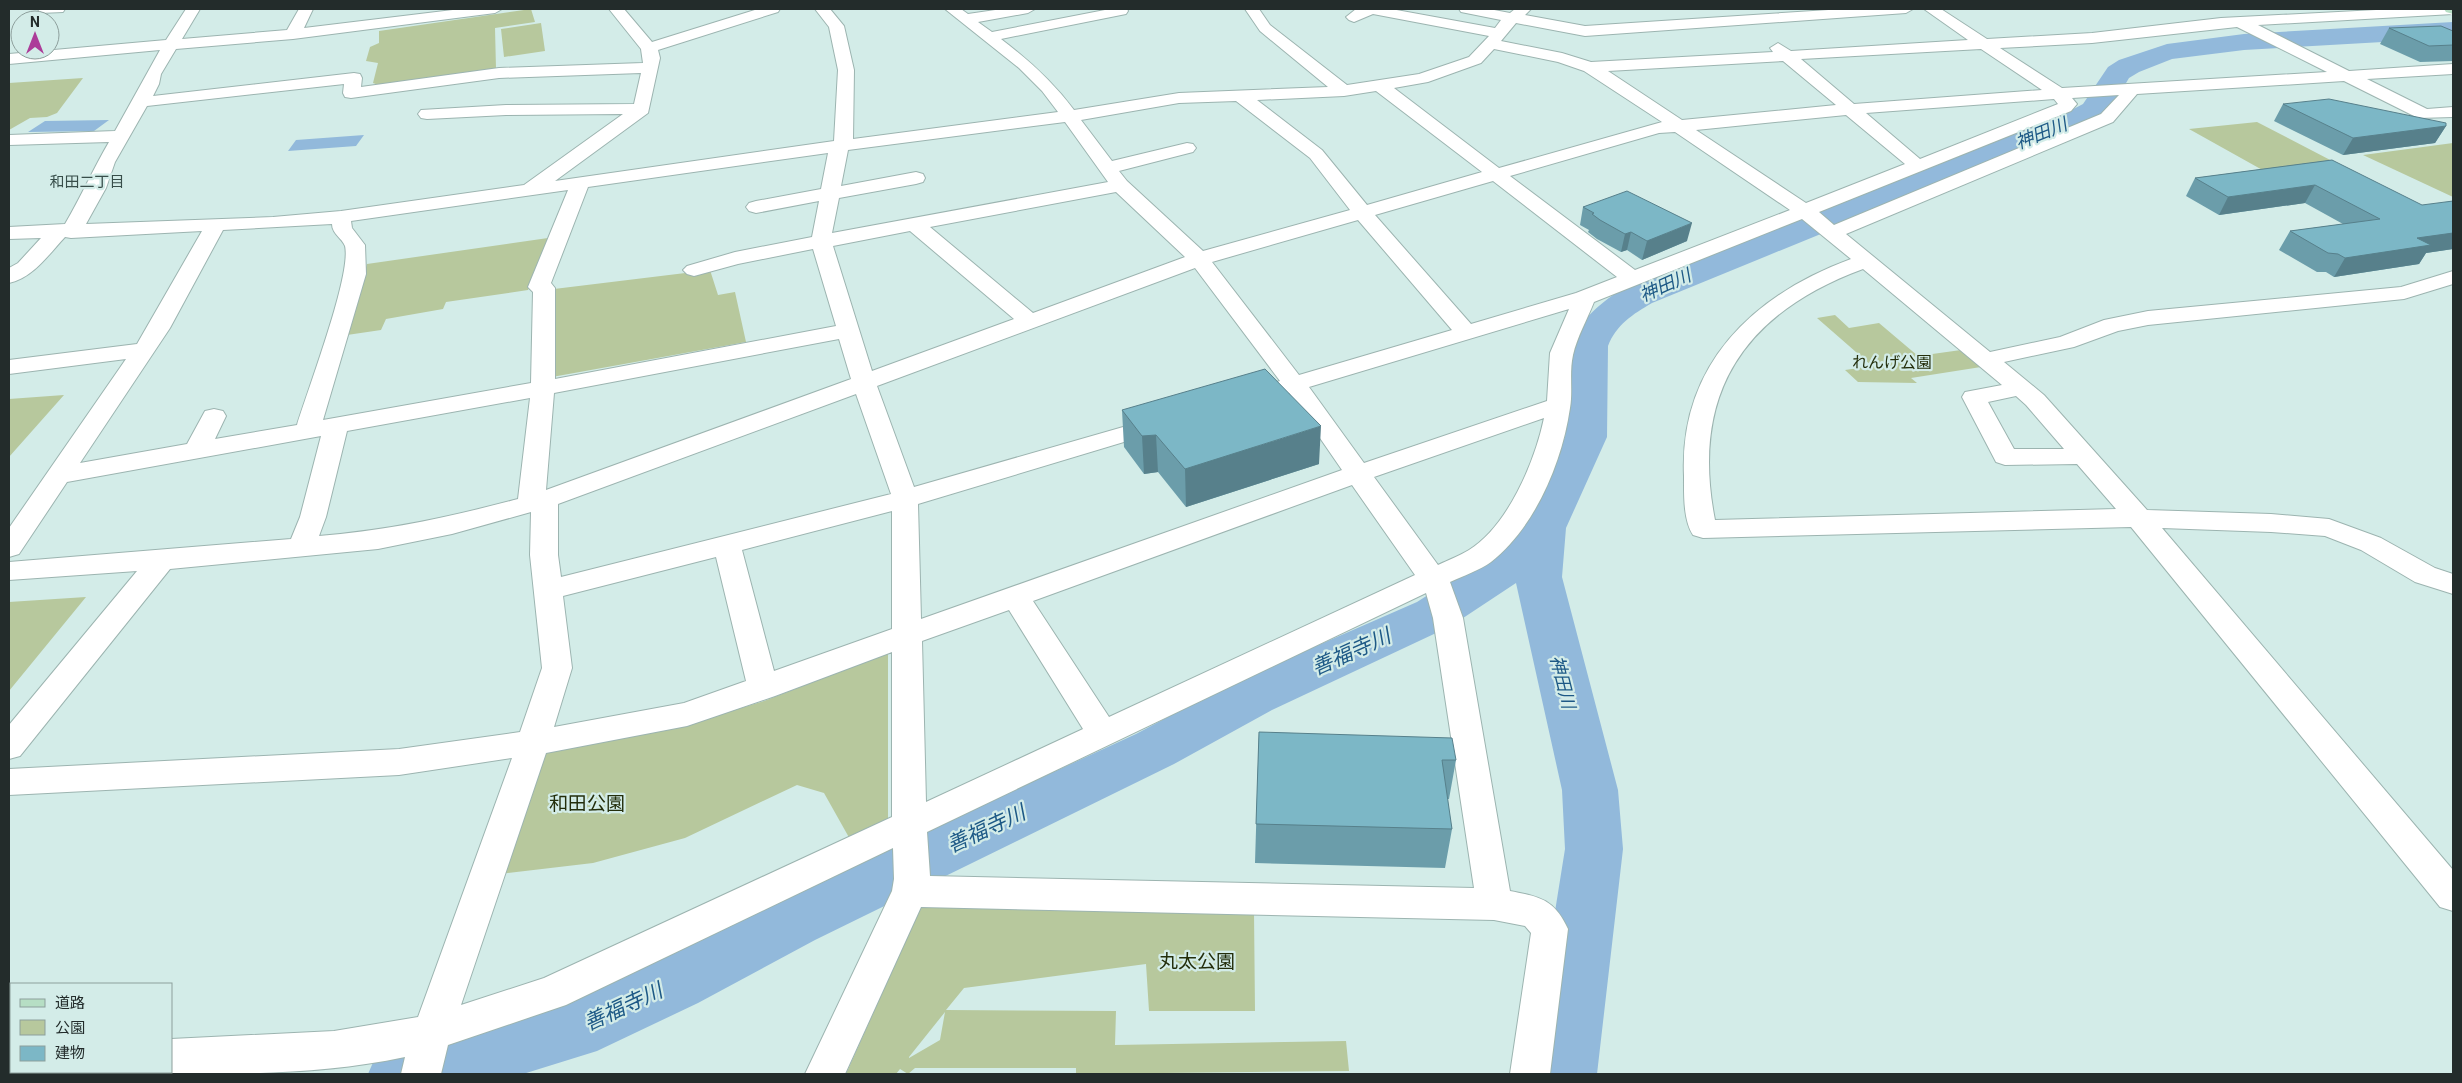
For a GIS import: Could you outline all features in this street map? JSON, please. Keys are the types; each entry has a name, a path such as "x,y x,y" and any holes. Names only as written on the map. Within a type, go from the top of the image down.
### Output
{"street":[{"path":"9,276 24,267 64,232 141,102 151,84 153,74 193,9"},
{"path":"293,34 306,9"},
{"path":"9,59 293,34 416,14 495,9"},
{"path":"528,191 642,109 652,58 649,48 616,9"},
{"path":"649,48 773,9"},
{"path":"822,9 836,26 846,70 844,139 839,146 821,242 864,382 905,498 911,885 825,1074"},
{"path":"959,14 1028,9"},
{"path":"989,37 1124,9"},
{"path":"1252,9 1265,28 1344,91"},
{"path":"1354,17 1361,12 1373,9 1392,11 1590,67 1819,222 2023,388 2139,518 2448,883"},
{"path":"1466,9 1518,13 1585,31 1739,14 1906,9"},
{"path":"1819,222 1930,161 2065,107 2068,104 2058,93 1931,9"},
{"path":"2211,9 2424,114 2453,112"},
{"path":"1590,67 1785,54 2092,38 2239,22 2453,10"},
{"path":"9,234 273,223 341,217 839,146 1071,116 1153,100 1344,91 1382,87 1422,78 1475,60 1495,39 1507,22 1518,13"},
{"path":"959,14 1042,82 1071,116 1120,185 1199,259 1294,384 1436,582 1448,618 1494,904"},
{"path":"1739,14 1850,109 1930,161"},
{"path":"141,102 354,78 351,93 483,74 650,68"},
{"path":"9,571 162,560 378,540 417,533 538,502 1199,259 1676,124 2086,91 2453,69"},
{"path":"1382,87 1633,279"},
{"path":"1256,395 1584,298 1633,279 1819,222 2107,118 2129,94 2124,89"},
{"path":"1240,96 1316,154 1363,213 1466,332"},
{"path":"427,114 506,110 642,109"},
{"path":"9,140 121,136"},
{"path":"1108,168 1188,148"},
{"path":"756,207 830,192 916,178"},
{"path":"427,1049 557,668 538,502 543,388 544,288 540,286 558,233 580,184"},
{"path":"694,270 735,258 1120,185"},
{"path":"308,429 321,355 356,267 355,245 342,229 341,217"},
{"path":"9,548 144,350 212,230 218,224"},
{"path":"914,224 1029,321"},
{"path":"1866,261 1808,286 1775,309 1726,356 1709,387 1701,410 1696,479 1697,498 1703,529 2139,518 2271,523 2329,528 2371,544 2425,575 2453,584"},
{"path":"1988,359 2066,342 2112,325 2148,318 2404,293 2453,277"},
{"path":"172,1058 290,1054 386,1042 427,1049 910,830 1103,734 1436,582 1480,556 1504,533 1528,494 1551,443 1558,405 1560,362 1567,334 1578,317 1584,298"},
{"path":"60,475 198,448 543,388 849,330"},
{"path":"9,367 144,350"},
{"path":"2023,388 1974,396 2004,457 2085,456"},
{"path":"9,782 399,762 532,742 687,714 1357,474 1558,405"},
{"path":"198,448 214,416"},
{"path":"547,590 727,546 905,498 1110,447 1180,418"},
{"path":"301,548 313,517 336,424"},
{"path":"727,546 742,611 764,688"},
{"path":"9,747 162,560"},
{"path":"1015,596 1103,734"},
{"path":"911,885 1494,904 1536,912 1550,929 1530,1074"}],"green space":[{"path":"531,9 535,22 495,28 496,69 381,86 373,83 378,63 366,61 370,47 379,43 379,31"},
{"path":"541,23 545,51 504,57 501,29"},
{"path":"83,78 57,113 47,117 30,118 9,130 9,83"},
{"path":"2257,122 2336,163 2266,172 2189,129"},
{"path":"2453,143 2453,197 2363,155"},
{"path":"548,238 528,290 446,302 443,309 386,319 381,330 347,335 367,264"},
{"path":"710,270 718,295 735,292 746,342 552,377 554,289"},
{"name":"れんげ公園","path":"1835,315 1849,328 1879,323 1918,356 1961,350 1981,367 1911,378 1917,383 1858,382 1845,370 1872,366 1817,318"},
{"path":"64,395 9,457 9,399"},
{"path":"86,597 9,691 9,602"},
{"name":"和田公園","path":"888,653 888,819 851,841 824,793 797,785 685,838 593,863 499,874 539,758 551,748 682,726 764,701"},
{"name":"丸太公園","path":"922,904 1254,912 1255,1011 1149,1011 1146,964 964,988 946,1010 1116,1011 1115,1045 1346,1041 1349,1071 1076,1074 1076,1068 915,1068 908,1074 900,1069 896,1074 846,1074","holes":["945,1012 940,1040 909,1058"]}],"water":[{"path":"109,120 94,131 28,132 45,121"},
{"path":"364,135 356,146 288,151 296,140"}],"building":[{"path":"2441,26 2453,31 2453,45 2429,46 2389,28"},
{"path":"2329,99 2446,123 2446,126 2353,138 2283,104"},
{"path":"2332,160 2422,205 2453,201 2453,233 2417,238 2431,245 2345,258 2338,254 2328,253 2290,231 2380,219 2315,185 2228,197 2195,178"},
{"path":"1627,191 1692,223 1647,241 1631,232 1625,234 1600,220 1592,214 1594,213 1583,207"},
{"path":"1265,369 1321,426 1185,469 1156,435 1142,436 1122,410"},
{"path":"1259,732 1452,738 1456,760 1442,760 1452,829 1256,824"}],"waterway":[{"name":"神田川","path":"1543,528 1586,437 1589,346 1594,333 1618,308 1639,295 1707,266 2072,121 2093,110 2102,100 2118,73 2129,66 2167,52 2244,42 2453,30"},
{"name":"善福寺川","path":"402,1074 466,1059 574,1029 675,983 793,921 1155,749 1253,696 1434,614 1509,565 1543,528"},
{"name":"神田川","path":"1543,528 1538,577 1560,660 1590,790 1594,849 1563,1074"}],"district":[{"name":"和田二丁目","path":"87,182"}]}
